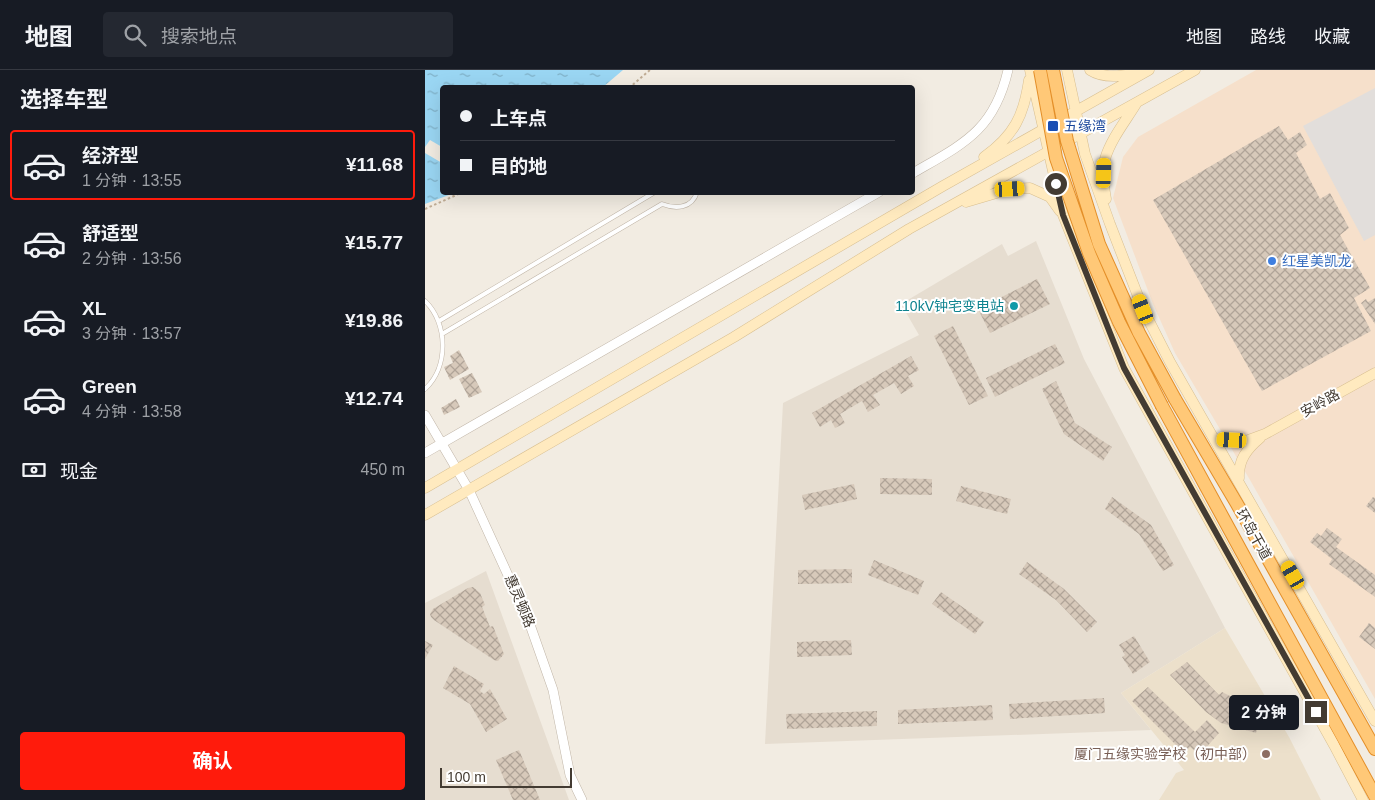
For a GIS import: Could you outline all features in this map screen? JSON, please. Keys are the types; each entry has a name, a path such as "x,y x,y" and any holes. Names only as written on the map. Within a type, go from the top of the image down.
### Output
{"highway":[{"name":"环岛干道","path":"1033,70 1056,158 1089,253 1119,322 1162,406 1375,796"},
{"name":"环岛干道","path":"1053,70 1067,141 1099,244 1139,333 1375,749"}],"main road":[{"path":"1033,70 1043,131 1063,215 1124,368 1335,745 1363,800"},
{"path":"943,186 995,150 1013,130 1026,102 1033,70"},
{"path":"1067,70 1085,154 1143,309 1170,362 1375,721"},
{"path":"1090,70 1096,74 1121,76 1149,70"},
{"path":"425,488 943,186 1149,70"},
{"path":"425,515 734,337 948,207 1195,70"},
{"path":"1110,224 1104,185 1104,161 1114,139 1137,102"},
{"path":"948,207 1010,189 1030,188 1050,197 1063,215"},
{"name":"安岭路","path":"1265,434 1375,373"},
{"path":"1215,440 1246,440 1265,434"},
{"path":"1240,482 1239,468 1246,450 1265,434"}],"street":[{"path":"915,172 968,140 989,118 1004,87 1008,70"},
{"path":"425,453 874,195"},
{"name":"惠灵顿路","path":"425,415 469,490 528,619 553,690 571,775 583,800"}],"lane":[{"path":"439,321 650,195"},
{"path":"442,334 662,204 671,207 684,207 696,195"},
{"path":"425,301 439,321 443,352 438,370 425,389"}],"path":[{"path":"632,85 650,70"},
{"path":"425,208 456,195"}],"shaded area":[{"path":"1256,70 1375,70 1375,699 1175,353 1153,304 1113,198 1123,157 1138,137"},
{"path":"1375,88 1375,235 1364,241 1303,126"},
{"path":"1036,241 1084,359 1225,628 1121,693 1151,730 765,744 783,403 919,335 901,304 1002,244 1008,256"},
{"path":"486,571 569,800 425,800 425,603"},
{"path":"1225,628 1289,737 1321,800 1159,800 1176,773 1184,770 1121,693"}],"water":[{"path":"425,70 623,70 605,85 440,85 440,195 449,195 425,204"}],"pier":[{"path":"430,140 440,146 440,162 425,153 425,147"}],"building":[{"name":"红星美凯龙","path":"1279,126 1288,140 1300,132 1307,145 1296,153 1320,199 1330,193 1349,228 1340,235 1370,288 1354,298 1371,331 1262,391 1153,200"},
{"name":"110kV钟宅变电站","path":"1037,279 1050,304 990,333 978,309"},
{"path":"1375,298 1375,324 1361,303 1366,299 1368,302"},
{"path":"953,326 988,396 969,405 934,336"},
{"path":"1055,344 1065,363 995,397 986,378"},
{"path":"459,350 469,369 450,380 444,367 453,363 450,356"},
{"path":"911,356 919,370 908,376 914,386 901,394 894,383 873,395 880,405 868,412 862,401 840,414 845,423 835,428 831,420 820,427 812,413"},
{"path":"472,373 482,392 469,398 459,379"},
{"path":"1056,381 1075,423 1112,447 1103,461 1064,434 1042,389"},
{"path":"456,399 460,407 444,415 441,408"},
{"path":"880,478 932,479 932,495 880,494"},
{"path":"854,484 857,499 805,510 802,495"},
{"path":"961,486 1011,499 1007,514 956,501"},
{"path":"1112,497 1151,525 1174,565 1163,571 1139,534 1105,509"},
{"path":"1373,497 1375,498 1375,513 1366,506"},
{"path":"1327,528 1342,539 1336,547 1375,575 1375,597 1329,564 1332,559 1310,542 1317,533 1321,536"},
{"path":"874,560 924,581 918,595 868,575"},
{"path":"1027,562 1064,589 1097,622 1087,632 1056,600 1019,574"},
{"path":"852,569 852,583 798,584 798,570"},
{"path":"473,587 480,593 485,605 482,607 490,627 493,626 504,654 498,661 431,617 430,614 433,609 468,588"},
{"path":"941,592 984,622 975,634 932,604"},
{"path":"1369,623 1375,628 1375,649 1359,637"},
{"path":"1134,636 1150,662 1133,674 1122,657 1125,655 1119,645"},
{"path":"851,640 852,655 797,657 797,642"},
{"path":"425,641 433,645 425,659"},
{"path":"1187,662 1219,695 1222,692 1230,696 1229,701 1261,709 1256,733 1221,723 1206,712 1170,675"},
{"path":"454,666 484,684 480,691 484,694 490,689 507,719 486,732 470,704 443,688"},
{"path":"1148,687 1195,732 1207,720 1219,733 1204,750 1196,752 1190,747 1184,753 1132,701"},
{"path":"1104,698 1105,713 1010,719 1009,704"},
{"path":"992,705 993,720 898,724 898,710"},
{"path":"877,711 877,726 787,729 786,714"},
{"path":"519,750 540,800 513,800 496,760"}],"place":[{"name":"五缘湾","path":"1053,126"},
{"name":"红星美凯龙","path":"1272,261"},
{"name":"110kV钟宅变电站","path":"1014,306"},
{"name":"厦门五缘实验学校（初中部）","path":"1266,754"}],"route":[{"path":"1056,184 1063,215 1124,368 1316,712"}]}
